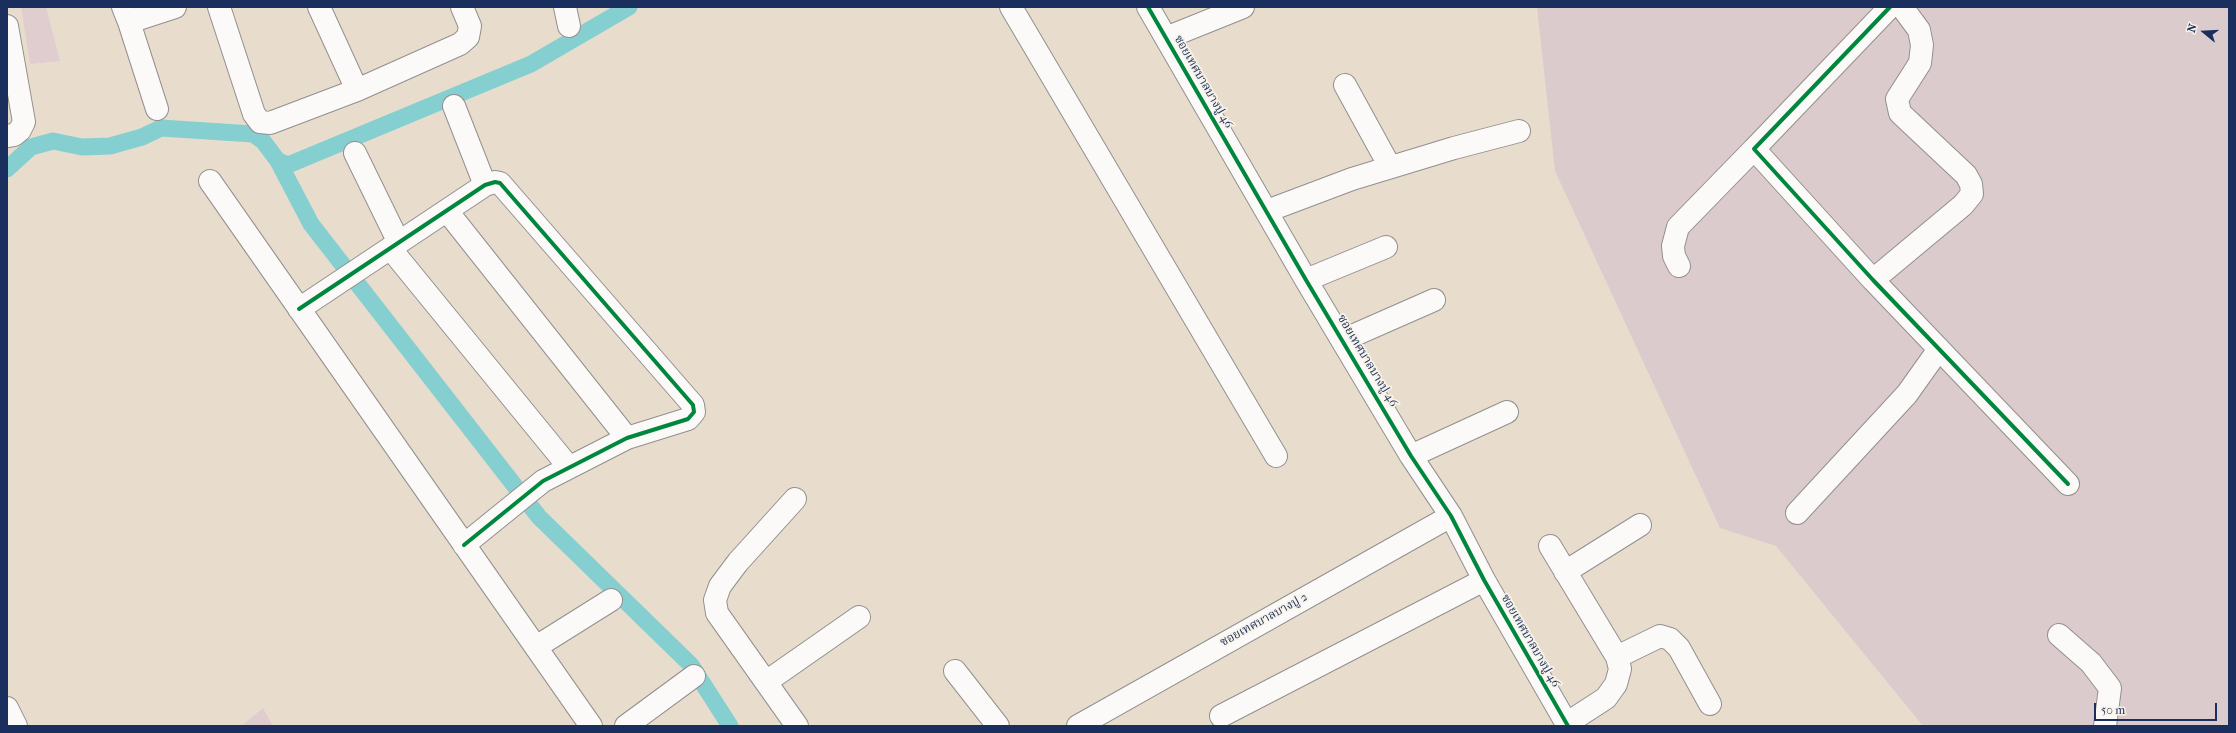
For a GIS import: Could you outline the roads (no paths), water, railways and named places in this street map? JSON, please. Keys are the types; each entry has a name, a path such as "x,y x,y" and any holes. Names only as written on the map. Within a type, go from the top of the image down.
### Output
{"street":[{"path":"157,109 126,14 175,7"},
{"path":"218,7 254,114 260,122 270,123 357,90 460,44 468,37 470,26 462,7"},
{"path":"319,7 357,90"},
{"path":"1011,7 1276,456"},
{"name":"ซอยเทศบาลบางปู 46","path":"1148,7 1306,280 1411,456 1451,516 1484,580 1567,725"},
{"path":"1166,38 1243,7"},
{"path":"1679,266 1674,256 1673,246 1678,227 1890,7"},
{"path":"1873,280 1963,205 1972,194 1971,184 1966,175 1900,114 1897,99 1920,63 1922,45 1919,30 1902,7"},
{"path":"7,136 20,130 24,122 8,35"},
{"path":"1345,85 1390,167"},
{"path":"454,106 486,185"},
{"path":"1267,211 1352,179 1519,131"},
{"path":"1754,149 1873,280 2068,484"},
{"path":"355,153 395,245 568,466"},
{"path":"210,181 591,726"},
{"path":"299,309 486,185 495,182 505,187 693,405 694,412 688,419 627,438 568,466 543,481 464,545"},
{"path":"447,211 627,438"},
{"path":"1306,280 1386,247"},
{"path":"1343,340 1434,300"},
{"path":"1797,513 1907,394 1939,349"},
{"path":"1411,456 1507,412"},
{"path":"795,499 738,562 720,586 715,600 717,613 797,726"},
{"name":"ซอยเทศบาลบางปู 2","path":"1078,726 1451,516"},
{"path":"1565,572 1640,525"},
{"path":"1550,546 1617,657 1620,669 1616,684 1606,698 1567,725"},
{"path":"1221,716 1484,580"},
{"path":"536,647 611,600"},
{"path":"766,682 859,617"},
{"path":"2059,635 2091,663 2110,688 2105,726"},
{"path":"1617,657 1660,636 1670,639 1679,648 1710,704"},
{"path":"955,671 998,726"},
{"path":"626,726 694,676"},
{"path":"7,708 16,726"}],"waterway":[{"path":"7,169 31,147 53,141 82,147 110,146 142,137 161,128 253,134 263,141 278,161 288,165 531,64 629,7"},
{"path":"278,161 311,224 539,517 691,665 730,726"}]}
